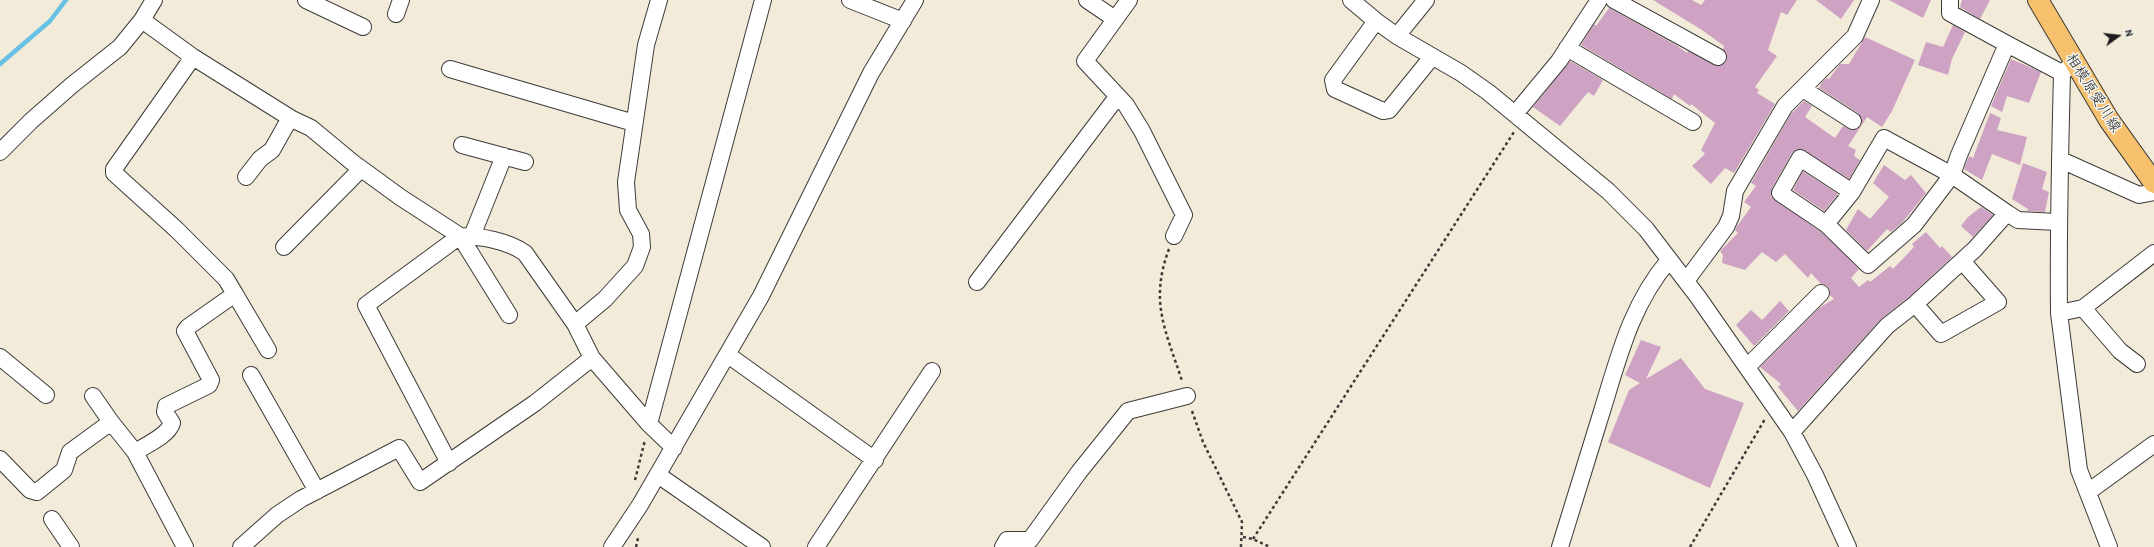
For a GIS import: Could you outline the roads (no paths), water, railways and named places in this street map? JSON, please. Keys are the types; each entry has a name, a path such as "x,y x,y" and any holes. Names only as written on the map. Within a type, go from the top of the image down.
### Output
{"main road":[{"name":"相模原愛川線","path":"2038,0 2068,68 2109,120 2154,183"}],"street":[{"path":"0,152 31,121 66,90 120,47 142,20 154,0"},
{"path":"306,0 363,27"},
{"path":"575,324 605,299 635,266 642,247 641,234 628,210 626,182 646,44 659,0"},
{"path":"649,424 763,0"},
{"path":"850,0 903,21"},
{"path":"612,547 658,475 728,355 797,225 871,73 916,0"},
{"path":"1087,0 1115,19"},
{"path":"1129,0 1084,61 1126,105 1142,131 1184,215 1174,236"},
{"path":"1351,0 1397,36 1461,73 1518,116 1608,191 1646,229 1686,281 1792,432 1815,475 1848,547"},
{"path":"1397,36 1426,0"},
{"path":"1518,116 1567,48 1599,0"},
{"path":"1614,0 1718,57"},
{"path":"1686,281 1726,227 1732,216 1735,192 1785,106 1855,36 1871,0"},
{"path":"1949,0 1950,13 2007,44 2068,68 2058,222 2059,313 2078,470 2109,547"},
{"path":"142,20 193,57 290,118 311,128 361,169 400,197 466,236 515,246 525,253 575,324 592,358 649,424 674,448"},
{"path":"1376,21 1333,80 1335,89 1383,111 1389,110 1432,57"},
{"path":"1852,192 1800,158 1780,193 1826,224 1868,265 1914,225 1952,175 1958,155 2007,44"},
{"path":"1567,48 1693,122"},
{"path":"193,57 114,169 114,173 177,230 226,279 268,350"},
{"path":"450,69 634,123"},
{"path":"1803,89 1853,121"},
{"path":"976,282 1117,97"},
{"path":"246,177 260,159 272,150 290,118"},
{"path":"1826,224 1852,192 1884,138 1952,175 2018,220 2058,222"},
{"path":"462,145 525,162"},
{"path":"449,463 366,305 466,236 504,156"},
{"path":"2061,160 2139,195 2154,192"},
{"path":"284,247 361,169"},
{"path":"1792,432 1887,326 1915,304 1962,261 2007,213"},
{"path":"466,236 509,315"},
{"path":"2059,313 2083,308 2154,253"},
{"path":"1560,547 1617,364 1637,307 1654,277 1669,260"},
{"path":"1915,304 1941,334 1998,302 1962,261"},
{"path":"1747,367 1822,293"},
{"path":"135,452 160,437 170,427 172,423 165,412 166,406 209,385 211,380 185,331 235,294"},
{"path":"2083,308 2120,352 2137,364"},
{"path":"728,355 875,460"},
{"path":"0,356 46,395"},
{"path":"241,547 277,515 317,491 399,448 420,482 535,403 592,358"},
{"path":"816,547 875,460 932,371"},
{"path":"251,375 317,491"},
{"path":"93,396 135,452 185,547"},
{"path":"1003,547 1007,540 1030,540 1079,472 1128,411 1187,396"},
{"path":"0,459 30,490 37,492 64,470 70,452 111,422"},
{"path":"2088,492 2154,444"},
{"path":"658,475 762,547"},
{"path":"52,518 71,547"}],"waterway":[{"path":"0,64 50,21 66,0"}]}
